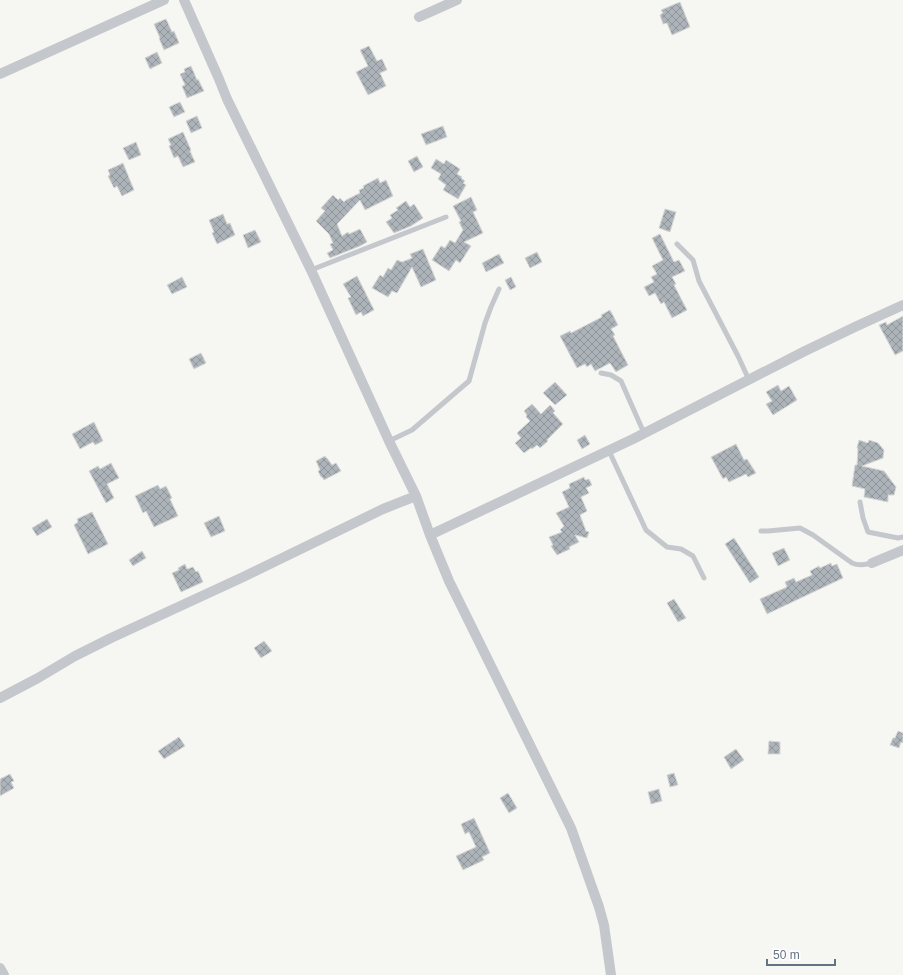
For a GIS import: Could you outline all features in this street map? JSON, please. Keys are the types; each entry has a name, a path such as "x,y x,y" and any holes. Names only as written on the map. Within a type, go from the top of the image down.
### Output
{"street":[{"path":"0,74 164,0"},
{"path":"184,0 220,79 227,99 310,270 389,442 416,496 449,581 571,828 600,907 611,975"},
{"path":"419,18 457,0"},
{"path":"430,535 644,434 805,351 903,305"},
{"path":"0,698 75,656 111,638 241,578 383,509 416,496"},
{"path":"872,563 903,550"},
{"path":"0,968 4,975"}],"lane":[{"path":"310,270 446,217"},
{"path":"677,244 693,260 699,281 749,380"},
{"path":"389,442 412,430 469,381 485,323 499,289"},
{"path":"601,373 611,376 621,382 644,434"},
{"path":"609,450 646,530 667,547 681,549 693,556 704,578"},
{"path":"860,502 863,518 868,532 898,538 903,537"},
{"path":"760,531 800,528 813,535 852,563 862,566 872,563"}],"building":[{"path":"680,2 690,27 672,35 667,23 663,24 660,15 663,13 661,10"},
{"path":"166,19 172,32 174,31 179,43 164,50 154,24"},
{"path":"369,46 377,61 382,59 387,70 380,73 386,86 368,95 356,72 368,66 360,50"},
{"path":"157,52 162,63 150,69 145,58"},
{"path":"191,66 204,91 187,98 182,86 185,85 180,74 185,72 184,69"},
{"path":"180,102 185,112 174,117 169,107"},
{"path":"197,116 202,128 191,133 186,121"},
{"path":"443,126 447,137 426,145 421,134"},
{"path":"183,132 195,162 183,167 178,156 174,158 168,139"},
{"path":"136,142 141,155 129,160 123,148"},
{"path":"417,156 423,167 414,172 408,161"},
{"path":"436,159 444,164 446,160 460,169 457,174 462,177 461,178 465,181 463,183 466,185 458,199 443,190 446,185 438,179 441,174 431,168"},
{"path":"123,163 134,190 122,196 117,186 114,188 108,176 110,175 108,170"},
{"path":"378,178 380,183 386,180 393,196 365,210 360,200 337,224 342,236 348,232 349,234 360,229 367,242 330,258 327,253 333,250 330,244 333,243 329,234 316,221 325,211 321,208 333,195 338,200 340,198 344,202 360,193 359,190 364,188 363,186"},
{"path":"471,197 477,210 473,212 483,233 464,242 471,246 460,263 456,260 449,271 432,260 441,246 445,248 450,240 455,243 463,230 459,222 461,221 453,206"},
{"path":"406,201 410,207 414,204 423,218 411,226 394,233 386,222 392,218 390,215 398,210 396,208"},
{"path":"665,209 676,212 670,232 659,228"},
{"path":"223,214 227,224 230,223 235,235 217,244 212,233 214,232 209,220"},
{"path":"255,230 261,242 248,248 243,235"},
{"path":"660,234 674,262 679,260 685,271 672,277 676,284 674,285 687,310 672,318 664,302 661,304 655,293 649,296 644,287 654,282 651,277 657,274 652,266 663,260 652,238"},
{"path":"423,249 436,280 421,287 412,267 397,293 392,291 388,297 372,288 380,275 383,277 388,268 391,270 397,260 402,262 412,258 410,254"},
{"path":"537,252 542,262 530,268 525,258"},
{"path":"499,254 504,263 486,272 482,263"},
{"path":"357,276 374,310 363,316 361,312 356,315 348,298 351,297 343,284"},
{"path":"182,277 187,287 172,294 167,285"},
{"path":"511,277 516,287 510,290 505,280"},
{"path":"610,310 618,325 611,329 615,335 613,336 628,365 616,372 610,363 595,371 591,364 587,367 585,364 577,368 560,336 570,331 571,333 602,317 601,315"},
{"path":"903,316 903,351 895,355 879,325 886,322 887,325"},
{"path":"201,353 206,363 194,369 189,359"},
{"path":"555,382 567,395 555,405 543,393"},
{"path":"778,385 781,391 789,386 797,400 773,415 766,404 772,401 766,392"},
{"path":"532,404 541,414 550,405 555,411 553,413 563,424 540,448 537,445 524,453 515,443 521,438 517,433 530,421 526,417 527,415 524,411"},
{"path":"94,422 103,441 95,445 93,442 80,449 72,434"},
{"path":"585,435 590,444 582,449 577,440"},
{"path":"859,440 868,443 869,440 878,443 884,450 883,458 862,466 884,471 896,487 894,495 888,495 888,502 864,497 865,489 852,486 855,465 857,465 857,448"},
{"path":"736,444 744,460 747,459 756,473 748,477 746,474 729,482 726,477 723,479 711,457"},
{"path":"325,456 332,465 336,463 341,471 324,480 318,471 320,470 316,461"},
{"path":"111,463 119,478 107,484 114,498 106,503 89,471 98,466 100,469"},
{"path":"584,477 585,480 589,479 592,485 586,488 589,493 581,497 587,511 580,515 586,531 589,532 587,538 575,535 579,542 569,547 570,549 557,555 551,546 553,545 549,537 562,532 560,530 564,526 556,513 569,507 562,492 570,488 569,484"},
{"path":"158,485 160,489 166,486 178,516 154,527 146,511 143,513 135,496"},
{"path":"92,512 108,544 88,554 74,525 78,522 77,519"},
{"path":"219,516 225,531 211,537 204,523"},
{"path":"47,519 52,527 37,536 32,528"},
{"path":"734,538 759,577 750,583 725,544"},
{"path":"784,548 790,560 778,566 772,553"},
{"path":"142,551 146,558 133,566 129,560"},
{"path":"831,563 832,566 837,564 843,578 767,614 760,599 787,587 785,582 794,578 796,582 812,575 810,571 819,566 820,568"},
{"path":"185,564 187,569 193,567 196,572 198,571 203,582 181,592 172,573 179,570 178,568"},
{"path":"674,599 686,618 678,622 667,603"},
{"path":"264,641 272,651 261,658 254,648"},
{"path":"898,731 903,733 903,743 901,742 899,748 890,745"},
{"path":"179,737 185,746 164,759 158,751"},
{"path":"769,741 780,742 780,754 768,754"},
{"path":"736,749 744,760 731,769 724,757"},
{"path":"674,773 678,785 670,787 667,775"},
{"path":"10,774 14,781 11,782 14,788 0,796 0,779"},
{"path":"659,789 662,801 651,804 648,792"},
{"path":"508,793 517,808 509,813 500,798"},
{"path":"474,818 490,853 482,857 484,860 463,870 456,856 476,847 469,832 465,834 461,824"}]}
